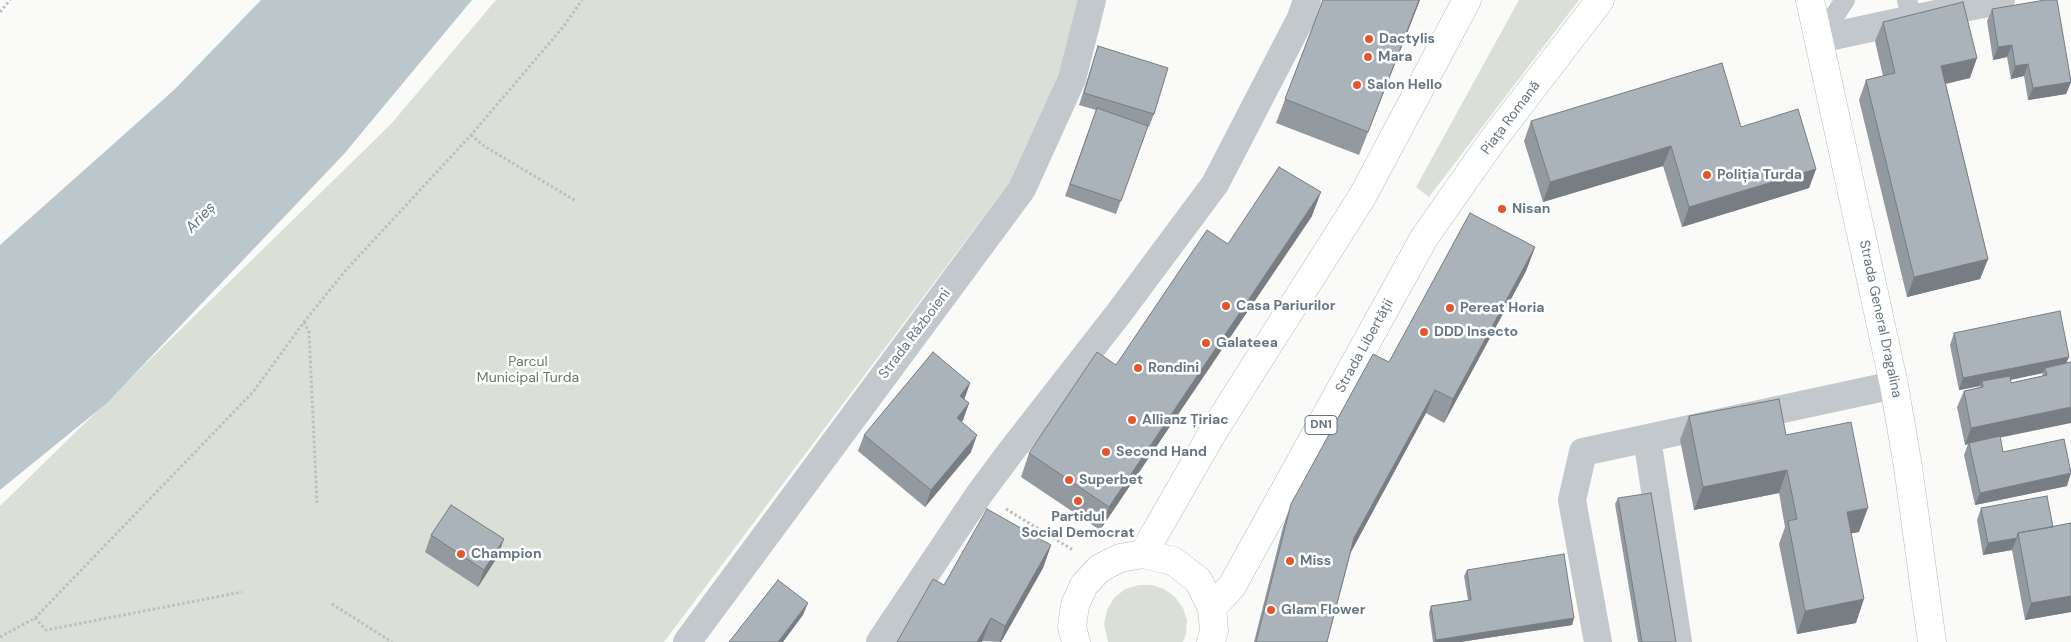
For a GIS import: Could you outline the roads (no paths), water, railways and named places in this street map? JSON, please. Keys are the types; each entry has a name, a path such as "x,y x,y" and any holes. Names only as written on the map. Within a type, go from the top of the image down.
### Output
{"main road":[{"path":"1143,554 1213,432 1362,197 1467,0"},
{"name":"Piața Romană","path":"1424,238 1492,141 1600,0"},
{"name":"Strada General Dragalina","path":"1810,0 1894,385 1908,466 1932,642"},
{"name":"Strada Libertății","path":"1212,608 1232,586 1424,238"},
{"path":"1076,642 1072,627 1075,605 1084,585 1100,568 1120,558 1143,554 1173,561 1198,580 1212,608 1214,631 1211,642"}],"street":[{"name":"Strada Războieni","path":"687,642 1022,189 1072,79 1092,0"},
{"path":"880,642 980,493 1119,313 1215,184 1301,18 1307,0"},
{"path":"1819,39 1910,9 2001,0"},
{"path":"1598,642 1572,500 1583,452 1894,385"},
{"path":"1646,438 1678,642"}],"lane":[{"path":"1819,39 1845,0"}],"water":[{"name":"Arieș","path":"261,0 472,0 344,154 107,403 0,490 0,245 174,90"}],"place":[{"name":"Dactylis","path":"1369,39"},
{"name":"Mara","path":"1368,57"},
{"name":"Salon Hello","path":"1357,85"},
{"name":"Poliția Turda","path":"1707,175"},
{"name":"Nisan","path":"1502,209"},
{"name":"Casa Pariurilor","path":"1226,306"},
{"name":"Pereat Horia","path":"1450,308"},
{"name":"DDD Insecto","path":"1424,332"},
{"name":"Galateea","path":"1206,343"},
{"name":"Rondini","path":"1138,368"},
{"name":"Allianz Țiriac","path":"1132,420"},
{"name":"Second Hand","path":"1106,452"},
{"name":"Superbet","path":"1069,480"},
{"name":"Partidul Social Democrat","path":"1078,501"},
{"name":"Champion","path":"461,554"},
{"name":"Miss","path":"1290,561"},
{"name":"Glam Flower","path":"1271,610"}],"park label":[{"name":"Parcul Municipal Turda","path":"528,370"}]}
